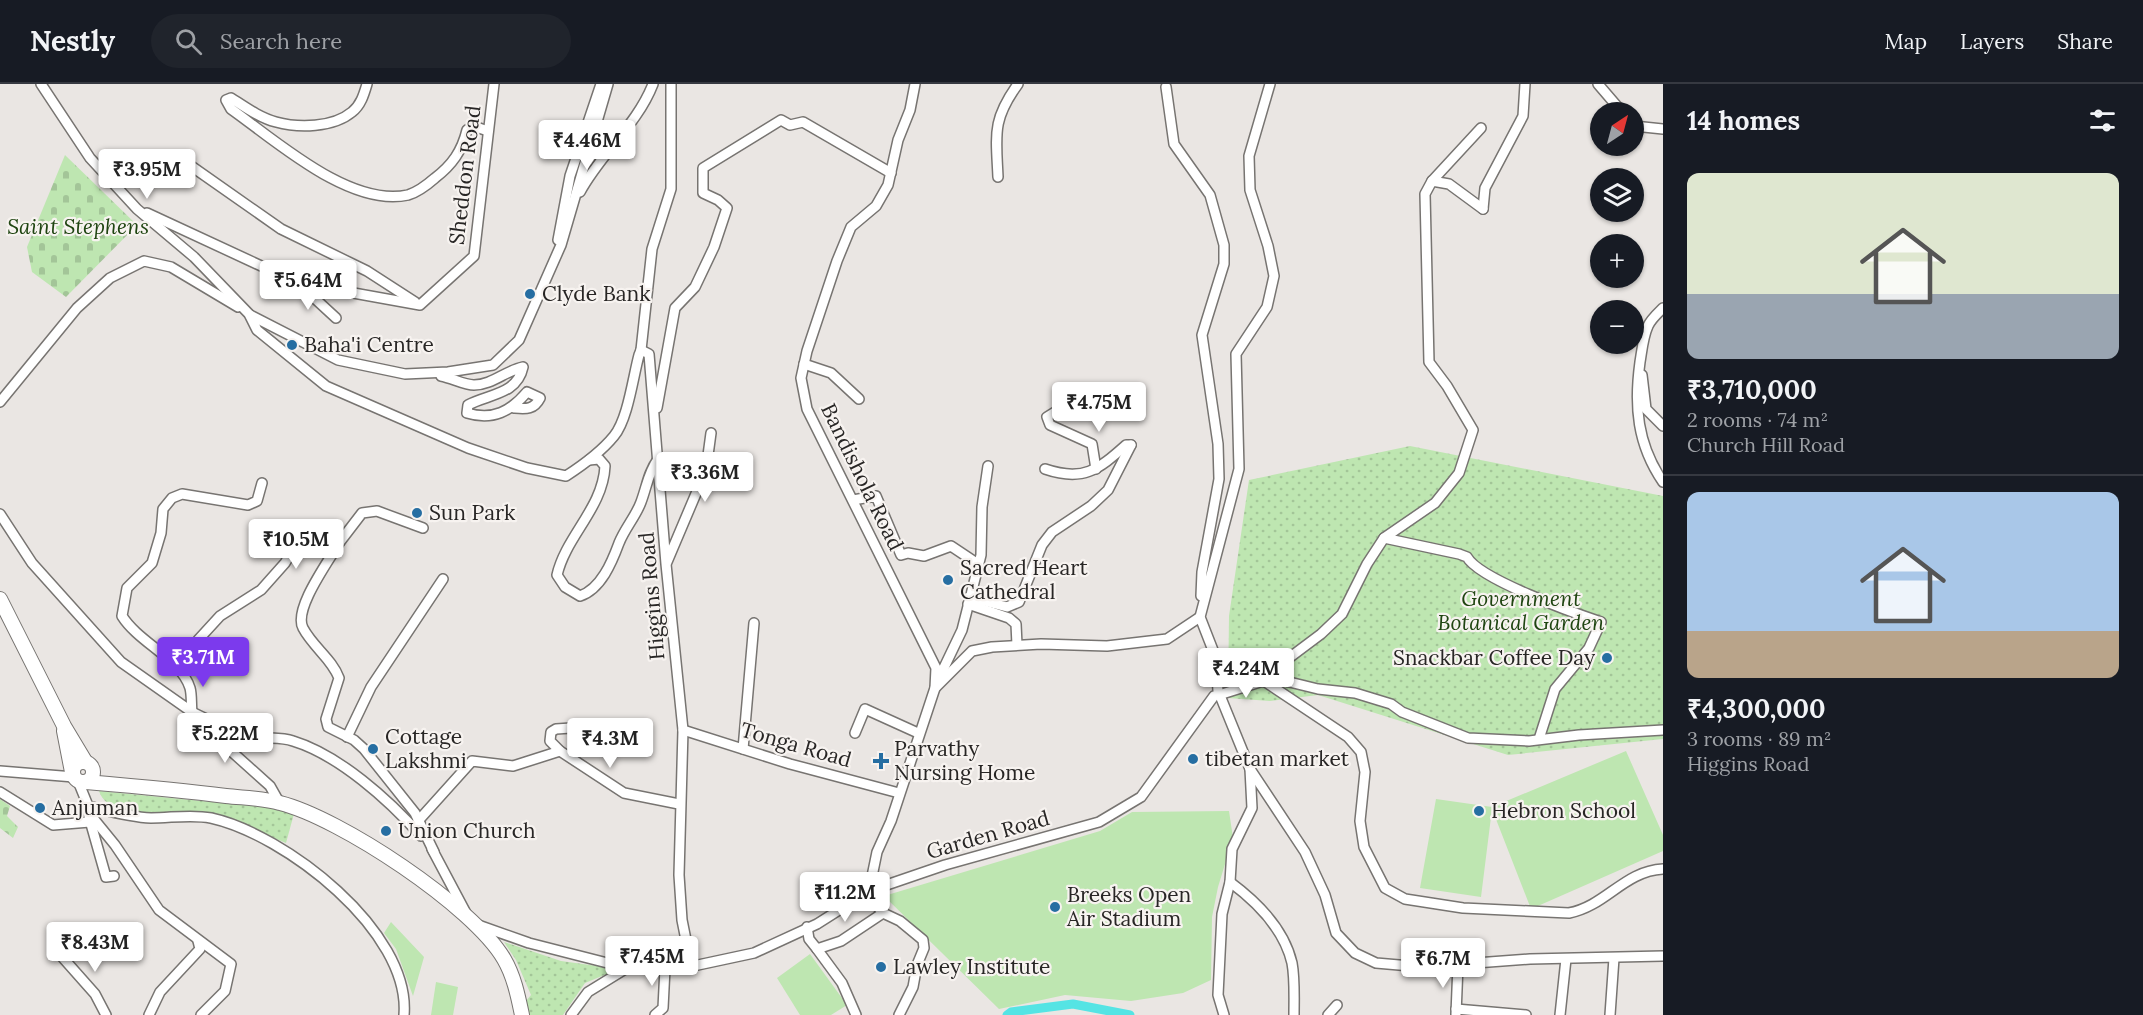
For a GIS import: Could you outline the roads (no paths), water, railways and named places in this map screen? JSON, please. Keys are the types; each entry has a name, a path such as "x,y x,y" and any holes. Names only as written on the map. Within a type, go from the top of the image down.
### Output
{"highway":[{"path":"0,600 64,726 81,774 124,785 279,802 313,813 347,831 478,925 504,958 516,985 522,1015"}],"street":[{"path":"41,84 90,158 137,209 194,257 249,314 257,330 326,386 468,448 517,465 566,476 589,460 615,435 626,407 641,350 652,249 671,189 671,84"},
{"path":"367,84 362,101 352,112 337,120 302,126 274,122 231,98 226,100 231,110 330,177 374,195 407,195 419,190 456,158 463,146 467,130 472,126 488,131"},
{"name":"Sheddon Road","path":"420,305 474,256 494,84"},
{"path":"556,254 570,176 601,84"},
{"path":"0,402 78,308 110,278 144,261 171,267 249,314 338,360 405,374 448,372 493,365 519,340 561,245 608,84"},
{"path":"571,207 589,174 644,105 653,84"},
{"name":"Bandishola Road","path":"868,892 877,852 891,821 918,733 935,688 936,668 807,409 801,378 837,261 851,227 876,206 888,185 898,140 910,110 915,84"},
{"path":"998,177 996,126 1002,105 1017,84"},
{"path":"935,688 972,651 1017,645 1107,646 1167,639 1200,616 1239,469 1236,354 1267,307 1274,276 1269,246 1250,190 1249,156 1270,84"},
{"path":"1432,181 1449,184 1483,209 1485,188 1523,116 1525,84"},
{"path":"1598,84 1613,102"},
{"path":"1166,87 1174,144 1210,195 1224,244 1224,264 1202,334 1218,444 1220,479 1202,572 1200,616 1216,658 1219,695 1250,769 1305,852 1325,895 1336,933 1355,952 1376,963 1422,967 1663,956"},
{"path":"655,418 675,308 695,287 714,247 727,208 718,200 703,193 703,168 781,120 790,125 803,122 891,173"},
{"path":"1644,127 1663,129"},
{"path":"1261,679 1321,634 1342,614 1367,564 1384,538 1435,503 1459,474 1473,430 1447,386 1429,362 1425,194 1432,181 1481,128"},
{"path":"184,161 281,229 367,271 420,305"},
{"path":"137,209 298,283 420,305"},
{"path":"298,283 336,318"},
{"path":"1663,308 1649,324 1640,361 1636,416 1644,448 1663,482"},
{"name":"Higgins Road","path":"641,350 649,354 666,564 683,729 679,804 679,875 682,920 691,965"},
{"path":"1640,361 1646,409 1663,426"},
{"path":"804,364 831,374 859,399"},
{"path":"421,372 473,385 492,381 509,370 523,368 520,378 512,386 496,396 468,405 467,413 480,417 514,408"},
{"path":"1055,412 1047,417 1050,425 1092,444 1096,469"},
{"path":"666,564 706,470 711,434"},
{"path":"969,600 1007,607 1019,602 1042,545 1052,532 1091,506 1108,490 1131,445 1126,445 1096,469 1068,476 1045,469"},
{"path":"589,460 599,459 605,466 604,483 595,504 561,560 557,575 565,587 580,596 587,594 616,557 619,543 641,502 649,472 658,459"},
{"path":"935,688 962,630 978,564 988,465"},
{"path":"262,483 257,501 248,505 182,494 172,498 163,509 161,533 152,563 127,588 122,616 130,630 182,672 190,689 192,712 202,725 270,786 279,802"},
{"path":"853,500 876,496 901,555 908,553 924,556 951,546 978,564"},
{"path":"423,528 377,511 362,513 339,543 306,599 301,616 303,627 336,669 339,678 326,719 328,727 347,736 364,749 415,813 467,915"},
{"path":"0,514 32,563 121,662 192,712 216,724 257,737 291,740 322,752 396,808 434,852"},
{"path":"182,672 198,640 220,616 261,590 285,563 299,540 308,538 334,545 339,543"},
{"path":"1384,538 1467,557 1471,564 1508,586 1601,622 1589,648 1556,689 1539,739"},
{"path":"347,736 371,687 443,579"},
{"path":"969,600 1009,618 1016,624 1017,645"},
{"path":"743,749 754,623"},
{"path":"1219,695 1261,679 1272,678 1355,693 1391,704 1402,712 1468,738 1539,739 1663,730"},
{"path":"1261,679 1348,737 1361,752 1365,772 1360,821 1364,847 1385,888 1405,899 1463,908 1569,913 1599,903 1618,885 1634,876 1651,870 1663,869"},
{"name":"Garden Road","path":"478,925 529,943 627,968 691,965 754,953 807,927 868,892 945,865 1099,822 1141,797 1219,695"},
{"path":"855,733 865,709 918,733"},
{"path":"601,726 553,730 550,741 560,751 624,793 679,804"},
{"name":"Tonga Road","path":"683,729 743,749 899,793"},
{"path":"418,821 472,761 513,766 560,751"},
{"path":"1224,1015 1218,995 1222,915 1230,882 1232,849 1252,808 1250,769"},
{"path":"0,771 81,774 90,822 106,877 114,876"},
{"path":"0,792 53,825 90,822"},
{"path":"88,806 93,818 115,845 159,910 231,964 225,991 201,1015"},
{"path":"88,806 142,817 209,818 243,828 298,858 344,895 363,916 387,953 400,984 404,1015"},
{"path":"1230,882 1259,904 1278,931 1292,962 1294,1015"},
{"path":"868,892 883,913 900,921 923,940 924,948 916,965 913,987 899,1015"},
{"path":"817,949 841,941 883,913"},
{"path":"807,927 809,939 842,983 856,1015"},
{"path":"154,1013 160,992 200,949 198,941"},
{"path":"56,950 95,994 106,1015"},
{"path":"1610,1015 1614,958"},
{"path":"1560,1015 1566,959"},
{"path":"1458,965 1456,1012 1526,1015"},
{"path":"571,1015 588,992 627,968"},
{"path":"655,1015 663,1008 665,968"},
{"path":"1328,1015 1337,1005"}],"waterway":[{"path":"1007,1015 1011,1012 1073,1004 1130,1015"}],"place":[{"name":"Clyde Bank","path":"530,294"},
{"name":"Baha'i Centre","path":"292,345"},
{"name":"Sun Park","path":"417,513"},
{"name":"Sacred Heart Cathedral","path":"948,580"},
{"name":"Snackbar Coffee Day","path":"1607,658"},
{"name":"Cottage Lakshmi","path":"373,749"},
{"name":"tibetan market","path":"1193,759"},
{"name":"Parvathy Nursing Home","path":"881,761"},
{"name":"Anjuman","path":"40,808"},
{"name":"Hebron School","path":"1479,811"},
{"name":"Union Church","path":"386,831"},
{"name":"Breeks Open Air Stadium","path":"1055,907"},
{"name":"Lawley Institute","path":"881,967"}],"park label":[{"name":"Saint Stephens","path":"78,227"},
{"name":"Government Botanical Garden","path":"1521,611"}]}
